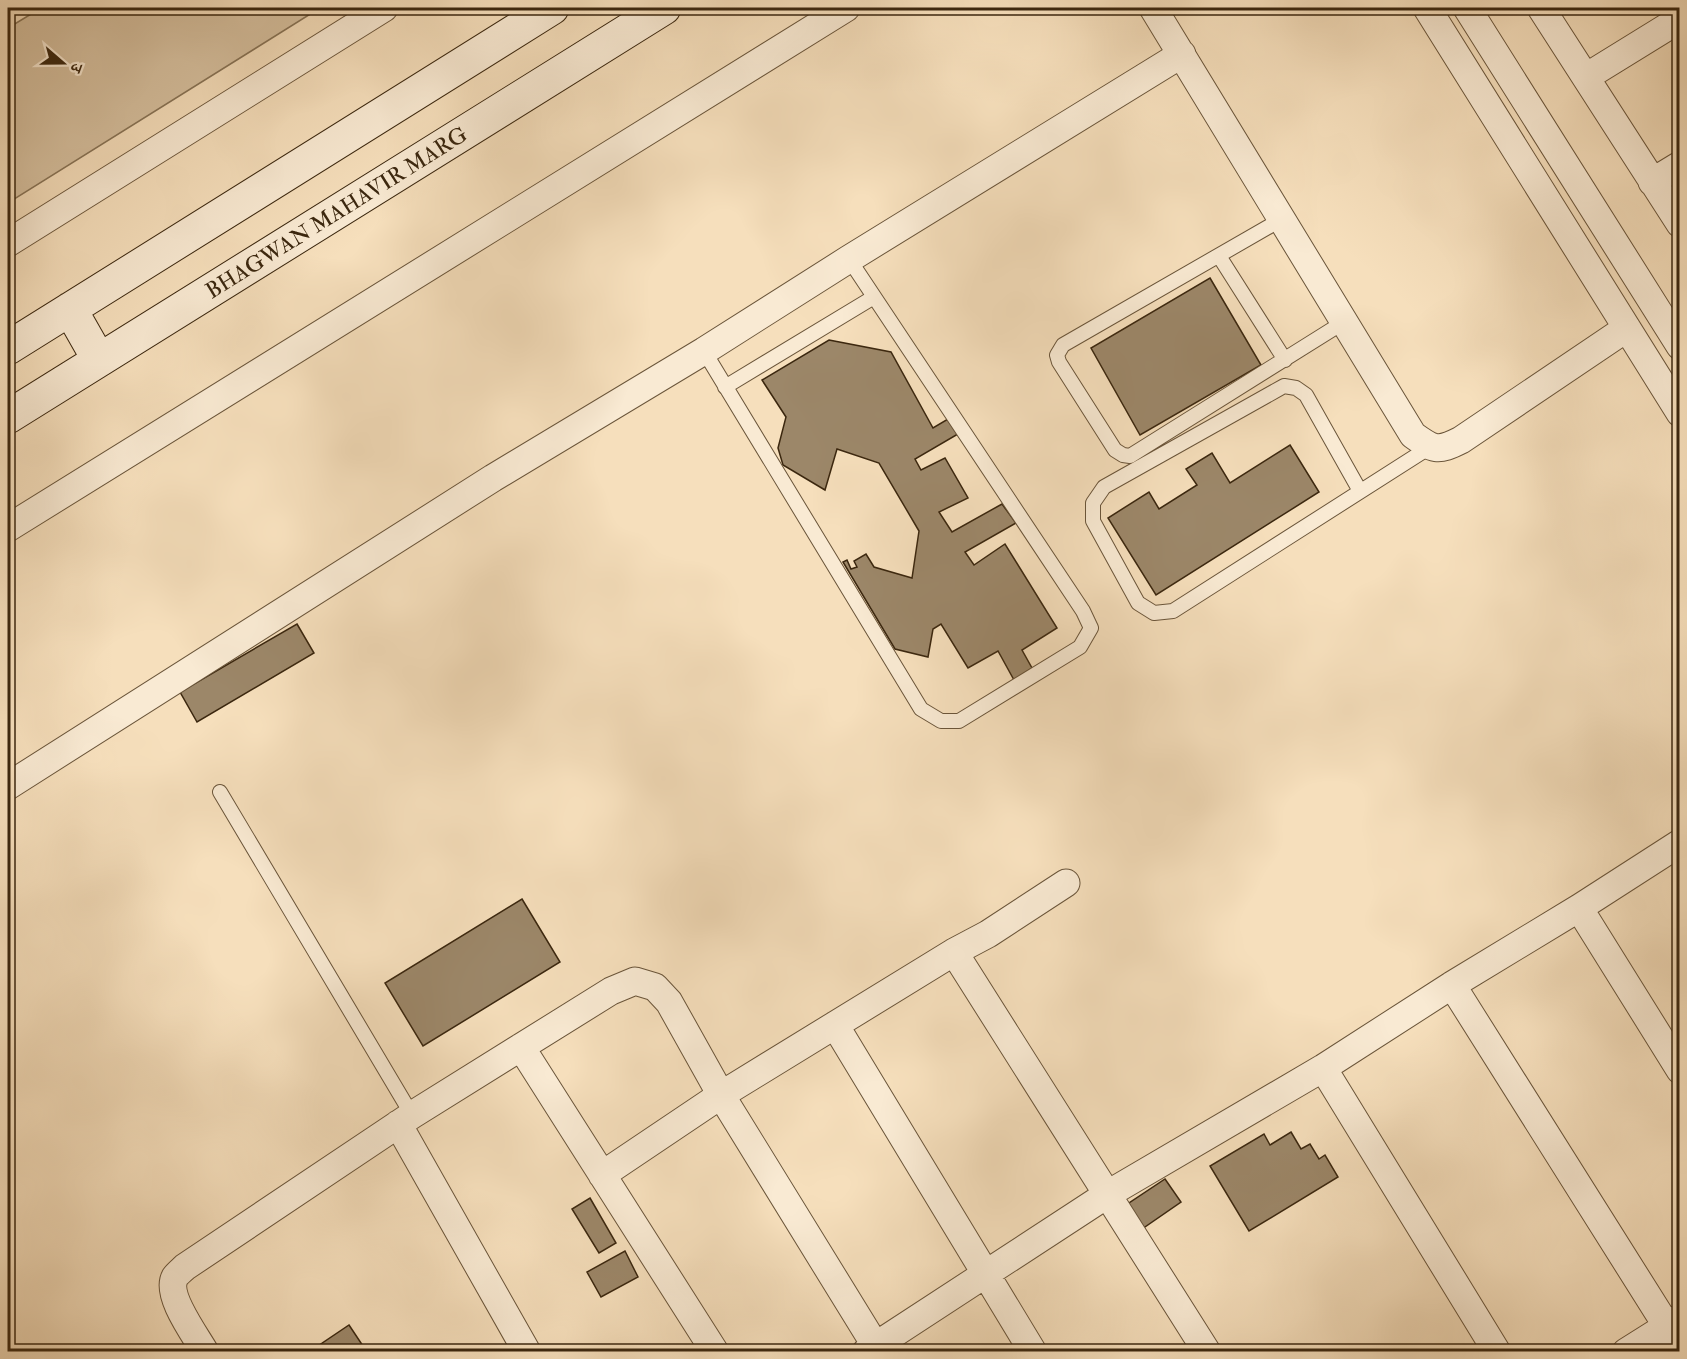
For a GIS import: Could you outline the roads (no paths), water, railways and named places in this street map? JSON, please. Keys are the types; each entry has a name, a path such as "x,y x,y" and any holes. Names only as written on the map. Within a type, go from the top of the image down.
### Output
{"main road":[{"path":"8,348 552,8"},
{"name":"BHAGWAN MAHAVIR MARG","path":"8,417 664,8"},
{"path":"70,309 99,360"}],"street":[{"path":"8,243 384,8"},
{"path":"8,528 846,8"},
{"path":"1153,8 1413,435 1430,447 1446,447 1461,440 1627,328"},
{"path":"1427,8 1627,328 1676,399"},
{"path":"1467,8 1680,346"},
{"path":"1541,8 1680,224"},
{"path":"1586,77 1680,19"},
{"path":"8,786 493,478 704,351 1182,54"},
{"path":"1652,182 1680,165"},
{"path":"205,1352 178,1307 172,1289 174,1278 185,1267 405,1119 611,991 635,981 655,987 669,1002 721,1095 871,1348 1108,1194 1323,1068 1680,843"},
{"path":"602,1174 721,1095 954,952 988,934 1066,883"},
{"path":"1579,908 1680,1070"},
{"path":"954,952 1207,1352"},
{"path":"1452,985 1675,1330 1626,1352"},
{"path":"835,1025 1033,1352"},
{"path":"521,1047 715,1352"},
{"path":"1323,1068 1497,1352"},
{"path":"405,1119 526,1352"}],"lane":[{"path":"1282,219 1063,345 1057,355 1059,362 1115,450 1130,456 1344,322"},
{"path":"1219,256 1285,360"},
{"path":"704,351 921,709 941,721 959,721 1080,647 1090,628 1083,610 849,259"},
{"path":"725,387 874,297"},
{"path":"1360,491 1306,395 1296,388 1284,386 1104,487 1093,503 1093,521 1138,603 1154,613 1173,611 1430,447"},
{"path":"220,792 405,1119"}]}
